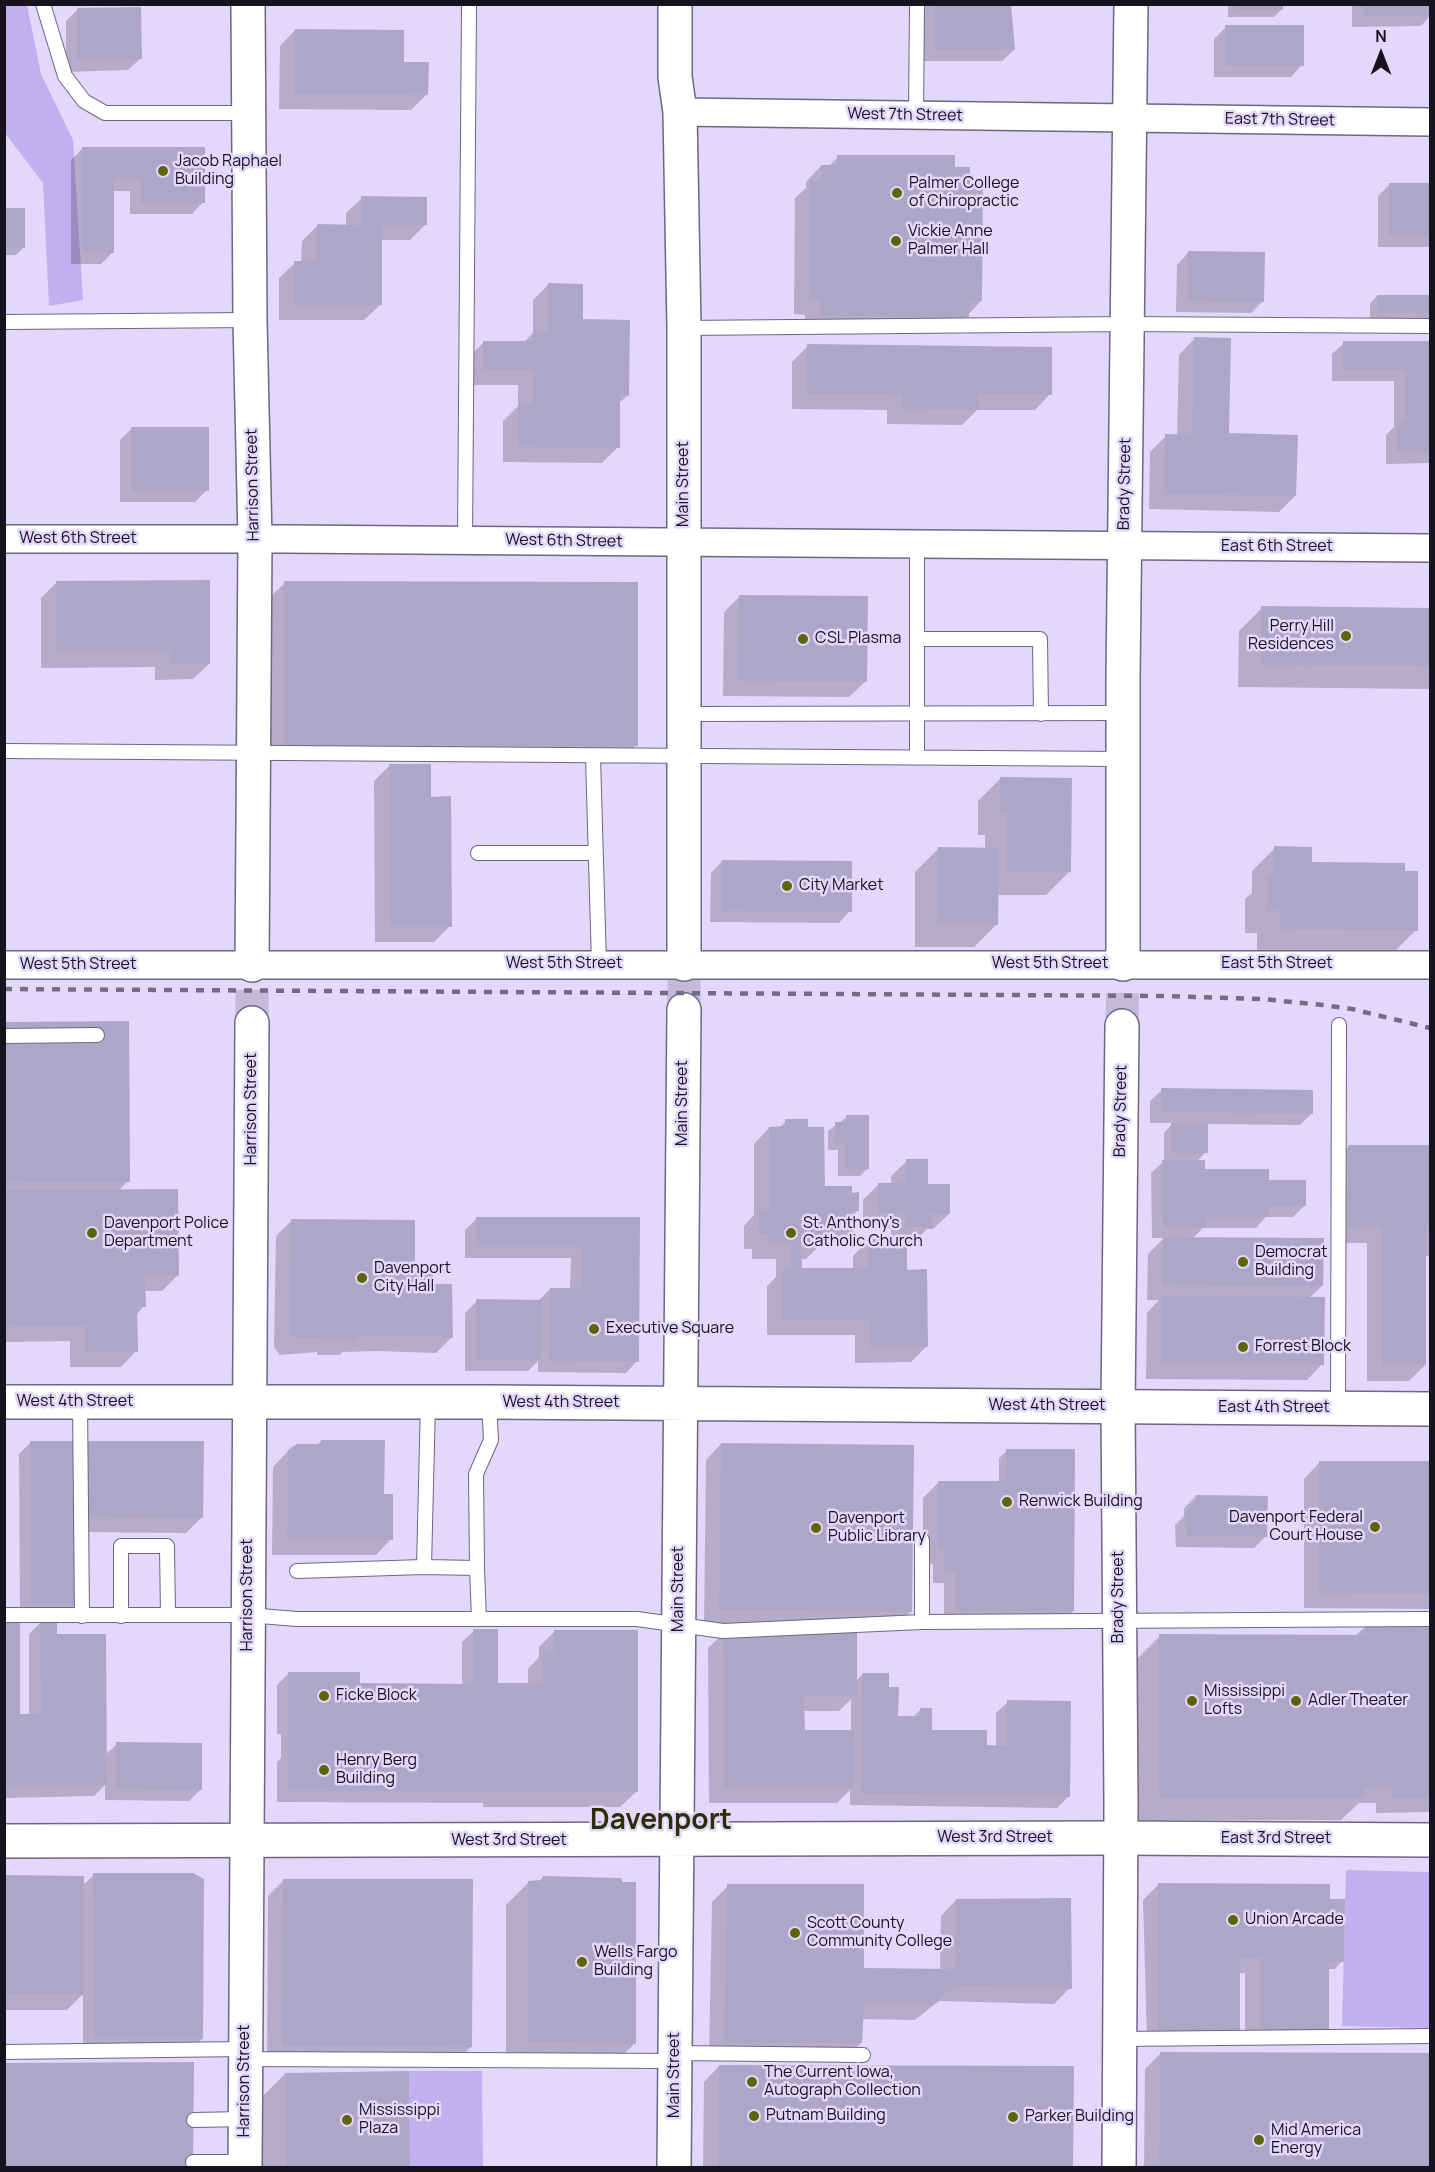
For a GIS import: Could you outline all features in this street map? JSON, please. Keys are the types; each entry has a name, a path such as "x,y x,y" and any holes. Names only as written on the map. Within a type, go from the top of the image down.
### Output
{"main road":[{"name":"Harrison Street","path":"248,4 250,321 255,538 252,965"},
{"name":"Main Street","path":"675,4 675,77 680,112 684,328 686,714 684,964"},
{"name":"Brady Street","path":"1123,964 1124,546 1131,4"},
{"name":"Main Street","path":"674,2168 684,1010"},
{"name":"Harrison Street","path":"245,2165 252,1023"},
{"name":"Brady Street","path":"1119,2168 1121,1838 1118,1407 1122,1026"},
{"name":"West 4th Street","path":"4,1402 489,1402 1118,1407"},
{"name":"East 4th Street","path":"1118,1407 1431,1409"},
{"name":"West 3rd Street","path":"4,1841 1121,1838"},
{"name":"East 3rd Street","path":"1121,1838 1431,1840"}],"street":[{"name":"West 7th Street","path":"680,112 1130,118"},
{"name":"East 7th Street","path":"1130,118 1431,122"},
{"name":"West 6th Street","path":"4,539 255,538 1124,546"},
{"name":"East 6th Street","path":"1124,546 1431,548"},
{"name":"West 5th Street","path":"4,965 1123,964"},
{"name":"East 5th Street","path":"1123,964 1340,969 1431,965"}],"lane":[{"path":"43,4 65,76 84,101 105,113 250,113"},
{"path":"465,540 469,4"},
{"path":"916,115 917,4"},
{"path":"4,322 250,321"},
{"path":"684,328 1127,324 1431,326"},
{"path":"916,758 917,544"},
{"path":"917,639 1040,639 1041,714"},
{"path":"686,714 1123,713"},
{"path":"4,752 1123,759"},
{"path":"593,757 599,964"},
{"path":"478,853 596,853"},
{"path":"1338,1408 1339,1025"},
{"path":"4,1036 97,1035"},
{"path":"80,1402 82,1616"},
{"path":"424,1567 428,1402"},
{"path":"479,1619 476,1474 491,1440 489,1402"},
{"path":"922,1540 922,1622"},
{"path":"121,1616 121,1546 167,1546 168,1615"},
{"path":"297,1571 424,1567 477,1568"},
{"path":"4,1615 248,1615 297,1619 637,1619 679,1623 723,1631 922,1622 1431,1619"},
{"path":"1120,2039 1431,2036"},
{"path":"4,2052 675,2057 863,2055"},
{"path":"194,2120 245,2119"},
{"path":"194,2162 245,2165"}],"shaded area":[{"path":"5,4 27,5 41,74 73,140 83,300 49,306 43,183 5,133"},
{"path":"1346,1870 1430,1872 1430,2028 1342,2026"},
{"path":"409,2071 482,2071 483,2167 410,2167"}],"building":[{"path":"935,4 1011,4 1015,50 935,50"},
{"path":"1235,4 1283,4 1283,10 1235,10"},
{"path":"1363,4 1430,4 1430,15 1364,16"},
{"path":"141,7 142,59 77,61 77,8"},
{"path":"1225,25 1304,25 1304,66 1225,66"},
{"path":"295,29 404,30 404,62 429,62 428,95 294,94"},
{"path":"82,147 205,147 205,203 141,203 141,180 114,180 114,253 82,253"},
{"name":"Vickie Anne Palmer Hall","path":"837,155 955,155 955,167 970,167 970,183 983,183 982,301 969,301 969,317 820,316 820,300 809,299 810,181 821,181 821,165 837,165"},
{"path":"1389,183 1430,183 1430,236 1389,236"},
{"path":"361,196 427,197 427,225 382,225 382,305 294,305 294,261 316,261 317,224 361,225"},
{"path":"5,208 25,208 25,248 5,248"},
{"path":"1188,251 1265,252 1264,302 1188,301"},
{"path":"548,283 583,284 583,319 630,320 629,396 620,395 620,448 518,447 518,404 533,404 533,370 483,370 483,341 533,341 533,331 548,331"},
{"path":"1377,295 1430,295 1430,313 1377,313"},
{"path":"1194,337 1231,338 1229,433 1298,435 1296,496 1164,494 1165,434 1192,435"},
{"path":"1343,341 1430,341 1430,453 1397,453 1397,422 1405,422 1405,370 1343,370"},
{"path":"807,344 1052,347 1052,395 979,394 979,410 902,409 902,395 807,394"},
{"path":"131,427 209,427 209,491 131,491"},
{"path":"210,580 210,664 170,665 170,652 56,653 56,581"},
{"path":"284,581 638,582 638,746 284,745"},
{"name":"CSL Plasma","path":"739,595 868,596 867,682 738,681"},
{"name":"Perry Hill Residences","path":"1261,606 1430,608 1430,666 1261,665"},
{"path":"389,764 431,764 431,797 451,796 452,927 390,927"},
{"path":"1000,777 1072,778 1071,872 1007,872 1007,813 1000,813"},
{"path":"1274,846 1312,847 1312,862 1405,863 1405,871 1418,871 1418,931 1279,929 1280,911 1267,911 1268,874 1274,874"},
{"path":"938,847 999,848 998,925 937,925"},
{"name":"City Market","path":"722,860 852,861 852,912 721,911"},
{"path":"129,1021 130,1182 5,1183 5,1022"},
{"path":"1161,1088 1313,1090 1313,1114 1161,1112"},
{"path":"846,1115 869,1115 869,1169 845,1169 845,1143 835,1143 835,1122 846,1122"},
{"name":"St. Anthony's Catholic Church","path":"785,1119 808,1119 808,1127 824,1127 825,1186 852,1186 852,1193 859,1192 859,1211 852,1211 853,1232 823,1232 823,1244 801,1244 802,1268 868,1268 868,1239 907,1238 907,1270 927,1269 928,1347 870,1348 870,1320 782,1320 782,1269 791,1269 791,1244 767,1244 767,1234 759,1234 759,1209 769,1209 769,1127 785,1126"},
{"path":"1171,1123 1208,1123 1208,1153 1171,1153"},
{"path":"1348,1145 1430,1145 1430,1226 1426,1226 1426,1365 1382,1365 1382,1228 1348,1228"},
{"path":"906,1159 928,1159 928,1184 950,1184 950,1214 932,1214 932,1227 906,1227 906,1213 878,1213 878,1183 906,1183"},
{"path":"1162,1160 1205,1160 1205,1169 1269,1169 1269,1180 1306,1180 1306,1206 1269,1206 1269,1217 1206,1217 1206,1227 1163,1227"},
{"name":"Davenport Police Department","path":"178,1189 179,1276 145,1276 146,1307 137,1307 138,1352 85,1352 85,1326 4,1327 4,1190"},
{"path":"476,1217 640,1217 639,1362 549,1361 550,1288 581,1288 582,1247 476,1247"},
{"name":"Davenport City Hall","path":"291,1219 415,1220 415,1272 433,1272 433,1284 452,1284 453,1338 437,1336 357,1337 357,1340 293,1338 289,1331"},
{"name":"Democrat Building","path":"1163,1237 1324,1238 1323,1286 1162,1285"},
{"name":"Forrest Block","path":"1162,1296 1325,1297 1324,1365 1161,1364"},
{"path":"476,1299 542,1300 541,1360 476,1360"},
{"path":"321,1440 385,1440 384,1494 393,1494 393,1540 287,1540 288,1450 297,1444 321,1444"},
{"path":"30,1441 75,1441 75,1606 31,1606"},
{"path":"88,1441 204,1441 203,1518 88,1517"},
{"name":"Davenport Public Library","path":"721,1443 914,1445 912,1612 719,1610"},
{"path":"1006,1449 1075,1449 1074,1611 955,1611 955,1572 944,1572 944,1549 938,1549 938,1481 1006,1481"},
{"name":"Davenport Federal Court House","path":"1319,1461 1430,1461 1430,1594 1319,1593"},
{"path":"1196,1495 1268,1496 1267,1537 1187,1536 1186,1512 1195,1504"},
{"path":"4,1619 20,1619 20,1714 41,1714 40,1620 57,1620 57,1634 106,1634 107,1785 4,1785"},
{"path":"1366,1624 1430,1624 1430,1798 1392,1798 1391,1788 1365,1787 1365,1798 1159,1798 1159,1634 1366,1635"},
{"path":"473,1629 498,1629 498,1683 543,1683 543,1652 554,1652 554,1630 638,1630 638,1792 288,1791 288,1672 360,1672 360,1683 473,1684"},
{"path":"723,1631 857,1631 857,1696 804,1696 805,1730 854,1730 854,1788 724,1788"},
{"path":"862,1673 889,1673 889,1687 899,1687 898,1716 920,1716 920,1708 932,1708 932,1730 987,1730 987,1745 1007,1746 1007,1700 1071,1701 1070,1797 861,1794"},
{"path":"116,1742 202,1743 202,1790 116,1789"},
{"path":"93,1873 193,1873 204,1879 203,2039 94,2039"},
{"path":"4,1875 84,1876 84,1995 4,1994"},
{"name":"Wells Fargo Building","path":"543,1876 621,1878 623,1882 636,1882 636,2044 528,2042 528,1881 541,1880"},
{"path":"283,1879 473,1879 472,2047 282,2046"},
{"path":"1158,1883 1330,1884 1330,1899 1345,1899 1344,1962 1329,1962 1329,2030 1260,2030 1260,1958 1240,1958 1240,2030 1158,2030"},
{"name":"Scott County Community College","path":"727,1884 864,1884 864,1968 955,1969 956,1899 1071,1898 1072,1989 956,1986 932,2005 864,2004 862,2043 724,2043"},
{"path":"1160,2052 1430,2053 1430,2168 1159,2168"},
{"path":"194,2062 193,2168 4,2168 4,2063"},
{"path":"719,2065 1074,2066 1073,2168 718,2168"},
{"name":"Mississippi Plaza","path":"409,2071 410,2168 286,2168 285,2073"}],"tunnel":[{"path":"684,964 684,1010"},
{"path":"1122,1026 1123,964"},
{"path":"252,965 252,1023"}],"railway":[{"path":"4,989 1167,996 1262,999 1323,1005 1352,1009 1430,1028"}],"place":[{"name":"Jacob Raphael Building","path":"163,171"},
{"name":"Palmer College of Chiropractic","path":"897,193"},
{"name":"Vickie Anne Palmer Hall","path":"896,241"},
{"name":"Perry Hill Residences","path":"1346,636"},
{"name":"CSL Plasma","path":"803,639"},
{"name":"City Market","path":"787,886"},
{"name":"Davenport Police Department","path":"92,1233"},
{"name":"St. Anthony's Catholic Church","path":"791,1233"},
{"name":"Democrat Building","path":"1243,1262"},
{"name":"Davenport City Hall","path":"362,1278"},
{"name":"Executive Square","path":"594,1329"},
{"name":"Forrest Block","path":"1243,1347"},
{"name":"Renwick Building","path":"1007,1502"},
{"name":"Davenport Federal Court House","path":"1375,1527"},
{"name":"Davenport Public Library","path":"816,1528"},
{"name":"Ficke Block","path":"324,1696"},
{"name":"Mississippi Lofts","path":"1192,1701"},
{"name":"Adler Theater","path":"1296,1701"},
{"name":"Henry Berg Building","path":"324,1770"},
{"name":"Union Arcade","path":"1233,1920"},
{"name":"Scott County Community College","path":"795,1933"},
{"name":"Wells Fargo Building","path":"582,1962"},
{"name":"The Current Iowa, Autograph Collection","path":"752,2082"},
{"name":"Putnam Building","path":"754,2116"},
{"name":"Parker Building","path":"1013,2117"},
{"name":"Mississippi Plaza","path":"347,2120"},
{"name":"Mid America Energy","path":"1259,2140"}],"district":[{"name":"Davenport","path":"661,1821"}]}
